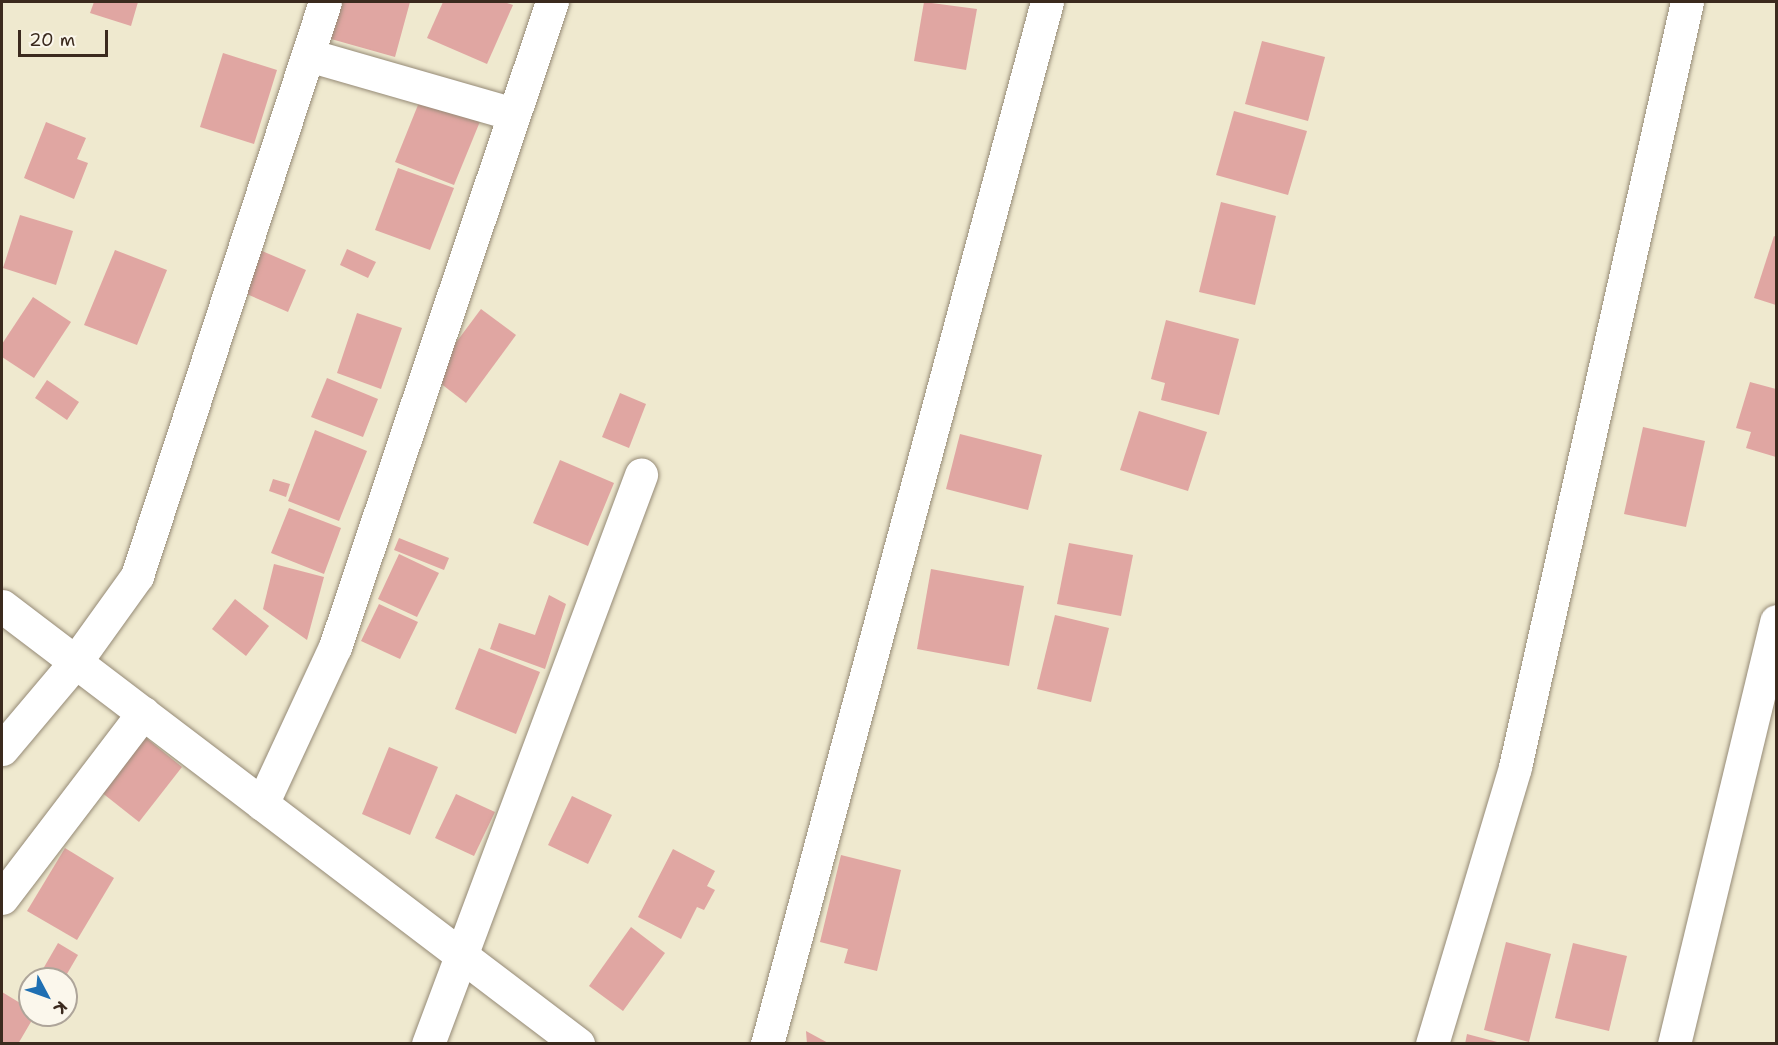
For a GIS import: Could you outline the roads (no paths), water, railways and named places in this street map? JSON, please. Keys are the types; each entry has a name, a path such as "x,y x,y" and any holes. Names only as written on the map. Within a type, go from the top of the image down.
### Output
{"street":[{"path":"2,749 76,661 137,576 325,2"},
{"path":"262,804 335,647 552,2"},
{"path":"767,1044 1047,2"},
{"path":"1432,1044 1515,767 1687,2"},
{"path":"308,55 514,114"},
{"path":"428,1044 459,954 641,475"},
{"path":"2,606 578,1044"},
{"path":"1674,1044 1776,621"},
{"path":"2,898 143,713"}]}
